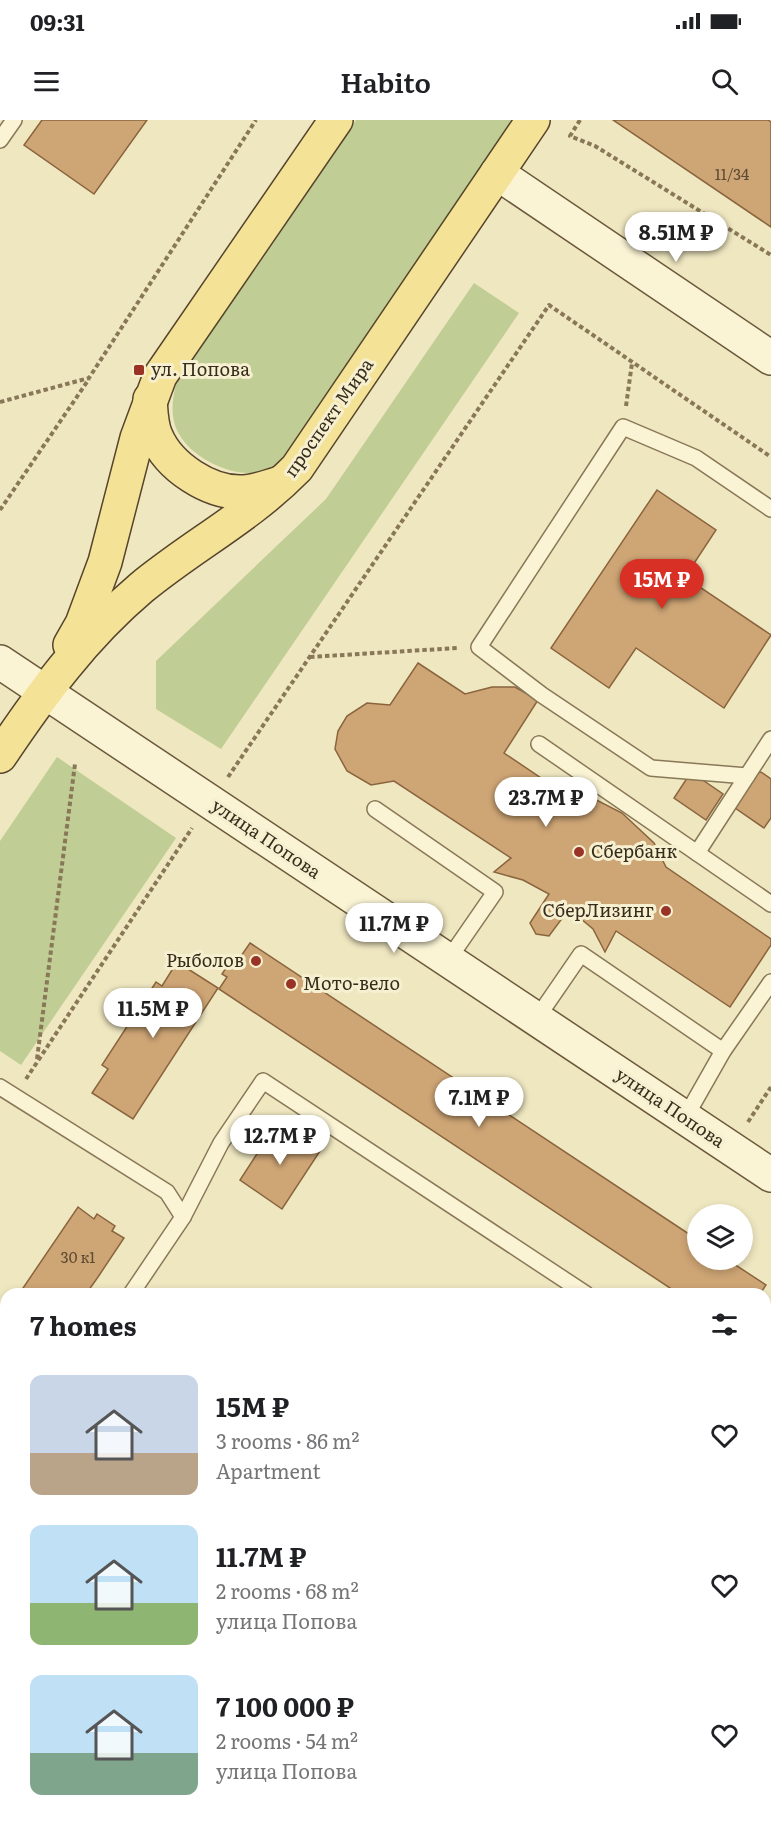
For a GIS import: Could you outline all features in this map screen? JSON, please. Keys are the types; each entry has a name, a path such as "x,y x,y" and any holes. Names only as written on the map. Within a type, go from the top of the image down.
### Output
{"main road":[{"name":"проспект Мира","path":"0,756 44,691 82,624 105,562 137,438 160,376 336,120"},
{"name":"проспект Мира","path":"44,691 94,632 142,588 246,515 297,468 533,120"},
{"path":"150,399 156,438 172,461 188,473 206,483 242,492 283,483"}],"street":[{"path":"497,174 771,358"},
{"name":"улица Попова","path":"0,662 771,1175"}],"lane":[{"path":"0,140 14,120"},
{"path":"747,776 651,768 542,695 479,647 623,427 696,458 771,509"},
{"path":"698,853 771,739"},
{"path":"539,744 771,904"},
{"path":"375,809 495,892 448,960"},
{"path":"537,1018 581,954 723,1051"},
{"path":"685,1118 723,1051 771,982"},
{"path":"135,1288 183,1216 221,1143 263,1081 577,1288"},
{"path":"0,1088 167,1192 183,1216"}],"path":[{"path":"0,510 89,378 256,120"},
{"path":"580,120 570,135 595,146 771,255"},
{"path":"75,764 37,1060 549,305 771,457"},
{"path":"623,427 632,363"},
{"path":"0,402 89,378"},
{"path":"310,657 479,647"},
{"path":"748,1122 771,1087"}],"green space":[{"path":"356,120 520,120 286,460 265,470 251,473 241,473 220,467 192,450 179,434 174,422 173,409 176,384"},
{"path":"474,283 519,313 221,749 156,709 156,661 326,499"},
{"path":"57,757 176,838 21,1065 0,1051 0,841"}],"building":[{"path":"42,120 147,120 94,194 24,145"},
{"path":"613,120 768,120 771,122 771,227"},
{"path":"657,490 716,530 685,577 771,635 724,708 636,648 609,688 551,648"},
{"path":"418,663 465,694 492,687 515,687 538,700 504,753 559,790 577,790 622,813 654,843 666,867 771,939 771,945 730,1007 616,931 605,952 593,929 569,909 549,936 536,934 530,923 549,894 523,880 494,872 511,858 394,781 371,785 347,771 335,749 338,731 347,716 367,703 390,705"},
{"path":"691,772 723,794 706,820 674,798"},
{"path":"761,772 771,779 771,818 764,828 735,808 747,776"},
{"path":"250,943 687,1233 687,1270 743,1270 766,1285 764,1288 670,1288 219,989 227,977 222,974 234,956 239,959"},
{"path":"177,962 218,988 133,1119 92,1093 108,1069 102,1065 156,982 162,986"},
{"path":"277,1123 320,1151 282,1209 240,1180"},
{"path":"78,1207 94,1219 97,1214 115,1226 112,1231 124,1238 90,1288 23,1288"}],"place":[{"name":"ул. Попова","path":"139,370"},
{"name":"Сбербанк","path":"579,852"},
{"name":"СберЛизинг","path":"666,911"},
{"name":"Рыболов","path":"256,961"},
{"name":"Мото-вело","path":"291,984"}]}
